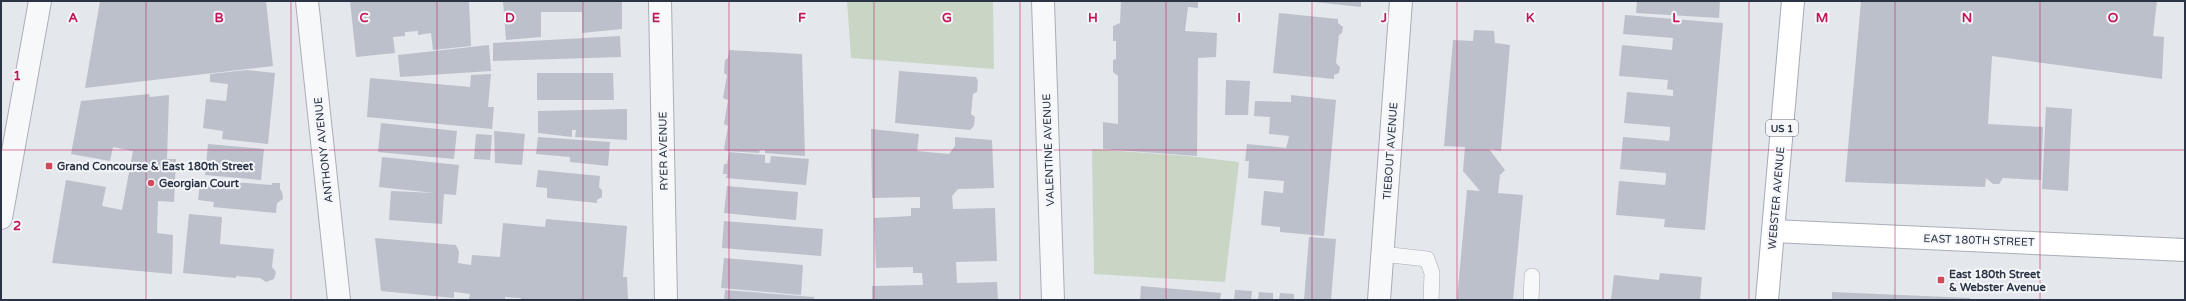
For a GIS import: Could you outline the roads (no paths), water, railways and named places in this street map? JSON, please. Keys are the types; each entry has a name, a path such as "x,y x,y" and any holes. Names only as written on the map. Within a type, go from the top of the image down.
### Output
{"main road":[{"name":"WEBSTER AVENUE","path":"1767,300 1793,1"},
{"name":"EAST 180TH STREET","path":"1773,231 2185,250"}],"street":[{"path":"1,218 40,1"},
{"name":"ANTHONY AVENUE","path":"307,1 339,300"},
{"name":"RYER AVENUE","path":"660,1 666,300"},
{"name":"VALENTINE AVENUE","path":"1043,1 1053,300"},
{"name":"TIEBOUT AVENUE","path":"1379,300 1401,1"}],"lane":[{"path":"1382,254 1427,260 1432,274 1431,300"},
{"path":"1531,300 1532,276"}],"place":[{"name":"Grand Concourse & East 180th Street","path":"49,166"},
{"name":"Georgian Court","path":"151,183"},
{"name":"East 180th Street & Webster Avenue","path":"1941,280"}]}
